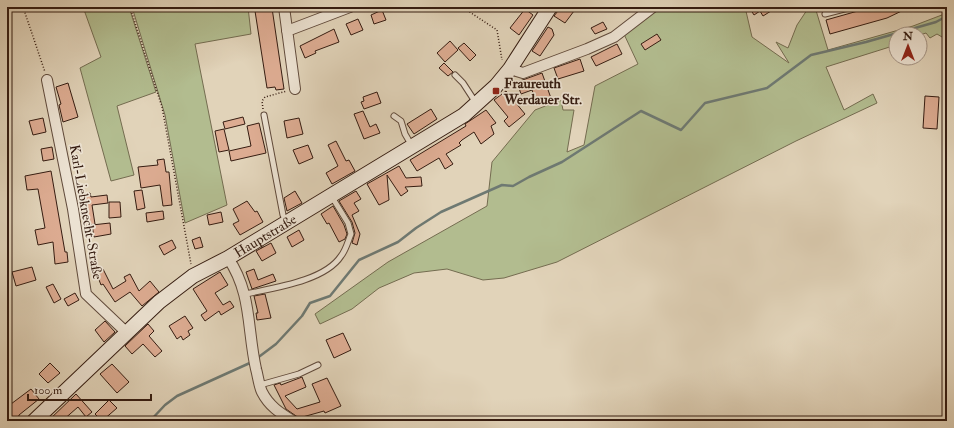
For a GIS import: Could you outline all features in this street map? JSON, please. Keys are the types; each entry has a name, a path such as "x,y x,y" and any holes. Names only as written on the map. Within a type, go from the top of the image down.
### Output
{"main road":[{"name":"Hauptstraße","path":"34,421 159,302 193,276 228,258 464,115 496,86 510,69 550,7"}],"street":[{"path":"284,7 295,90"},
{"path":"287,31 350,7"},
{"path":"510,69 523,73 587,49 614,37 653,7"},
{"name":"Karl-Liebknecht-Straße","path":"47,80 73,209 86,294 127,334"},
{"path":"228,258 235,268 246,294 255,361 262,392 274,409 293,421"}],"lane":[{"path":"825,14 852,7"},
{"path":"455,75 463,83 476,104"},
{"path":"264,115 283,215 287,222"},
{"path":"394,116 401,121 405,134 412,147"},
{"path":"246,294 284,286 321,273 332,266 341,257 351,234 348,223 331,196"},
{"path":"260,385 299,374 318,365"}],"path":[{"path":"23,7 47,80"},
{"path":"130,7 162,107 193,276"},
{"path":"462,7 496,30 503,64 510,69"},
{"path":"264,115 262,101 265,97 295,90"}],"green space":[{"path":"83,7 129,7 156,92 117,106 134,175 111,181 80,68 101,57"},
{"path":"132,7 248,7 251,34 195,44 227,205 185,223 165,115"},
{"path":"658,7 745,7 752,37 789,63 776,42 788,48 797,25 809,7 815,7 828,50 888,33 888,48 826,67 844,110 873,94 877,103 796,141 557,262 504,278 483,280 447,269 414,273 379,288 352,309 320,324 315,314 388,262 487,206 492,162 535,110 561,100 563,110 574,110 567,152 584,145 595,86 638,64 623,32"},
{"path":"947,13 947,34 942,37 937,34 930,38 928,36 928,26 913,26"}],"building":[{"path":"561,7 577,7 565,23 554,16"},
{"path":"749,7 768,7 771,11 763,16 760,11 754,15"},
{"path":"872,7 910,7 887,18 830,34 826,20"},
{"path":"272,8 284,89 276,90 275,87 267,88 255,11"},
{"path":"525,9 533,15 519,35 510,28"},
{"path":"382,10 386,20 374,24 371,15"},
{"path":"358,19 363,30 351,35 346,24"},
{"path":"603,22 607,29 595,34 591,28"},
{"path":"548,27 552,29 554,35 540,56 532,51"},
{"path":"334,29 339,42 315,51 316,53 305,58 300,46"},
{"path":"657,34 661,40 645,50 641,44"},
{"path":"450,41 458,50 445,62 437,53"},
{"path":"464,43 476,55 470,61 458,48"},
{"path":"617,44 622,54 596,66 591,57"},
{"path":"580,59 584,71 558,79 554,68"},
{"path":"444,63 453,72 448,76 439,68"},
{"path":"542,73 552,101 543,105 541,99 536,101 532,90 521,94 517,82"},
{"path":"68,83 78,117 63,122 59,105 61,104 56,87"},
{"path":"506,91 525,114 509,127 504,121 508,117 494,100"},
{"path":"377,92 381,103 364,109 361,102 364,101 363,97"},
{"path":"925,96 939,97 937,129 923,128"},
{"path":"431,109 437,119 414,134 407,124"},
{"path":"486,110 496,123 491,126 494,134 481,144 474,132 459,143 461,145 446,154 453,164 445,169 439,158 417,171 410,160 466,126 465,124"},
{"path":"363,111 370,127 376,124 380,133 364,139 354,114"},
{"path":"243,117 245,124 225,129 223,122"},
{"path":"43,118 46,132 33,135 29,121"},
{"path":"299,118 303,134 287,138 284,121"},
{"path":"259,123 266,153 231,161 229,151 251,146 247,126"},
{"path":"224,129 229,150 219,152 215,131"},
{"path":"336,141 346,161 349,160 355,171 332,184 326,173 338,166 328,145"},
{"path":"308,145 313,158 299,164 293,150"},
{"path":"52,147 54,159 43,161 41,149"},
{"path":"164,159 166,172 169,172 172,205 163,206 160,185 141,188 138,167 158,165 157,160"},
{"path":"399,166 406,178 421,177 422,186 405,187 408,191 401,196 387,175 389,200 379,205 367,184"},
{"path":"51,171 68,262 55,264 53,242 38,245 35,230 45,228 38,189 27,190 25,176"},
{"path":"142,190 145,208 137,210 134,191"},
{"path":"295,191 302,203 287,211 284,198"},
{"path":"356,191 361,199 354,203 359,211 352,215 360,234 357,245 352,243 355,233 352,222 339,201"},
{"path":"90,193 91,197 107,195 108,203 92,205 95,224 84,226 79,195"},
{"path":"247,201 255,212 257,211 263,222 240,235 233,224 239,221 233,209"},
{"path":"109,202 120,202 121,217 109,218"},
{"path":"333,206 344,225 347,234 345,239 339,242 329,223 327,224 321,214"},
{"path":"163,211 164,219 147,222 146,213"},
{"path":"221,212 223,222 209,225 207,215"},
{"path":"110,223 111,234 94,237 92,225"},
{"path":"299,230 304,240 292,247 287,237"},
{"path":"200,237 203,247 195,249 192,240"},
{"path":"172,240 176,248 164,255 159,246"},
{"path":"271,243 276,253 262,261 256,251"},
{"path":"32,267 36,280 16,286 12,272"},
{"path":"103,269 113,289 126,281 124,277 130,274 139,291 150,281 159,292 142,306 130,292 115,302 103,284 101,285 96,272"},
{"path":"254,269 258,280 273,274 276,281 252,289 246,272"},
{"path":"220,272 228,285 215,293 223,305 230,301 234,307 221,315 219,311 205,321 201,315 207,311 193,289"},
{"path":"53,284 61,299 54,303 46,287"},
{"path":"75,293 79,300 68,306 64,299"},
{"path":"265,294 271,318 257,320 256,313 258,313 254,296"},
{"path":"185,316 193,328 188,331 190,335 183,340 181,336 177,339 169,326"},
{"path":"105,321 115,332 104,342 95,330"},
{"path":"148,324 154,331 149,336 162,351 155,357 143,344 132,354 125,346"},
{"path":"343,333 351,350 334,358 326,340"},
{"path":"50,363 60,373 48,383 39,374"},
{"path":"112,364 129,382 117,393 100,374"},
{"path":"302,377 306,387 285,396 297,409 320,402 312,384 327,378 341,406 325,413 324,411 299,418 286,409 274,385 280,383 281,385"},
{"path":"31,389 39,399 19,416 7,421 7,407"},
{"path":"76,394 92,412 86,417 78,407 62,421 48,421"},
{"path":"109,400 117,408 102,421 95,414"}],"waterway":[{"path":"256,359 276,344 302,316 310,303 330,296 359,260 398,242 441,212 502,185 513,186 562,162 641,111 681,130 705,103 767,88 811,55 866,42 936,22 947,16"},
{"path":"150,421 165,405 177,396 252,362"}],"place":[{"name":"Fraureuth Werdauer Str.","path":"496,91"}]}
